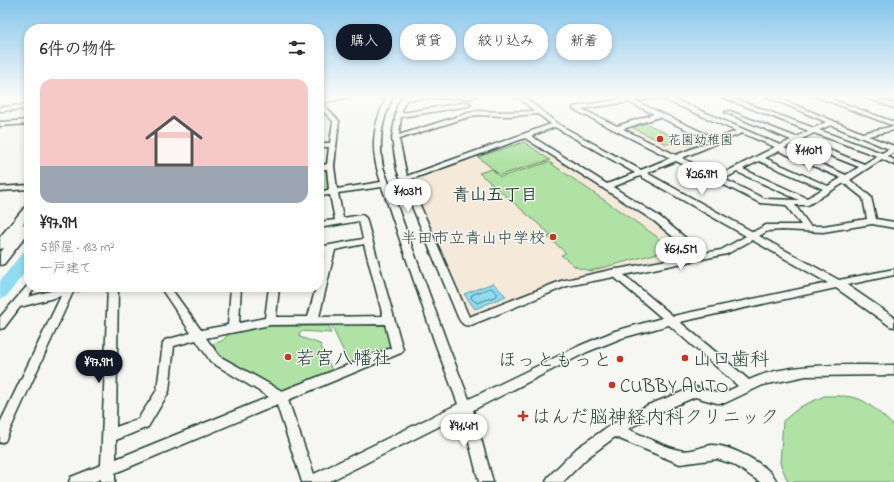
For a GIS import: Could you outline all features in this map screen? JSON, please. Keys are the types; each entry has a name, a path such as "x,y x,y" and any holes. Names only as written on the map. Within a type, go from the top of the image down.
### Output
{"main road":[{"path":"0,246 24,215"},
{"path":"0,261 24,230"}],"street":[{"path":"334,118 336,121 330,166 340,222"},
{"path":"380,118 376,136 377,156 385,184 470,419 486,482"},
{"path":"398,118 395,138 401,170 463,317 467,322 565,283 615,272 724,252 766,228 823,229 872,221 894,225"},
{"path":"395,138 457,118"},
{"path":"548,118 556,125 838,284 894,323"},
{"path":"595,118 763,201 789,203 807,202 894,149"},
{"path":"616,129 648,118"},
{"path":"666,118 717,141"},
{"path":"744,118 865,167"},
{"path":"782,118 882,156 894,163"},
{"path":"823,118 894,149"},
{"path":"879,118 894,124"},
{"path":"714,119 846,179 867,197 872,221"},
{"path":"0,124 24,122"},
{"path":"717,179 831,122"},
{"path":"405,179 556,125"},
{"path":"862,135 894,128"},
{"path":"607,188 741,131"},
{"path":"526,136 657,219 702,256"},
{"path":"324,145 333,145"},
{"path":"759,158 829,190"},
{"path":"324,167 330,166"},
{"path":"737,169 807,202"},
{"path":"324,193 385,184"},
{"path":"0,189 24,187"},
{"path":"789,203 808,228"},
{"path":"76,482 108,476 281,397 396,350 362,218 324,224"},
{"path":"324,249 368,241"},
{"path":"324,275 331,248"},
{"path":"615,272 747,386"},
{"path":"313,482 583,349 619,334 671,320 894,272"},
{"path":"0,326 27,292"},
{"path":"18,304 60,292"},
{"path":"0,437 72,292"},
{"path":"108,476 113,292"},
{"path":"168,292 215,359 281,397 309,482"},
{"path":"233,328 236,292"},
{"path":"270,322 273,292"},
{"path":"312,321 320,292"},
{"path":"110,436 143,423 163,391 169,343 198,335 270,322 389,320"},
{"path":"553,482 582,453 614,430 653,409 695,392 717,398 725,398 761,380 806,371 893,371"},
{"path":"614,430 680,457 689,458 716,452 748,465 770,482"}],"shaded area":[{"name":"花園幼稚園","path":"645,121 699,147 678,157 621,129"},
{"name":"半田市立青山中学校","path":"526,138 654,219 694,255 563,279 470,317 466,316 408,180"}],"green space":[{"path":"646,123 679,140 666,144 633,128"},
{"path":"524,142 550,160 500,175 478,157"},
{"path":"549,162 656,236 665,245 666,251 590,271 576,267 561,255 566,253 548,237 551,235 479,173 492,169 500,177"},
{"path":"324,169 327,170 329,188 324,190"},
{"path":"382,323 386,325 391,346 390,349 350,365 331,325"},
{"path":"267,326 329,326 331,333 301,331 299,333 300,337 320,344 333,372 287,392 280,391 220,355 212,344 222,341 231,332"},
{"path":"824,396 846,396 859,399 873,407 894,426 894,482 788,482 780,463 783,421 800,407"}],"water":[{"path":"493,283 506,296 475,309 464,294"}],"waterway":[{"path":"0,293 24,262"}],"place":[{"name":"花園幼稚園","path":"660,139"},
{"name":"半田市立青山中学校","path":"553,237"},
{"name":"若宮八幡社","path":"288,357"},
{"name":"山口歯科","path":"685,358"},
{"name":"ほっともっと","path":"620,359"},
{"name":"CUBBY AUTO","path":"612,385"},
{"name":"はんだ脳神経内科クリニック","path":"523,416"}],"district":[{"name":"青山五丁目","path":"495,194"}]}
